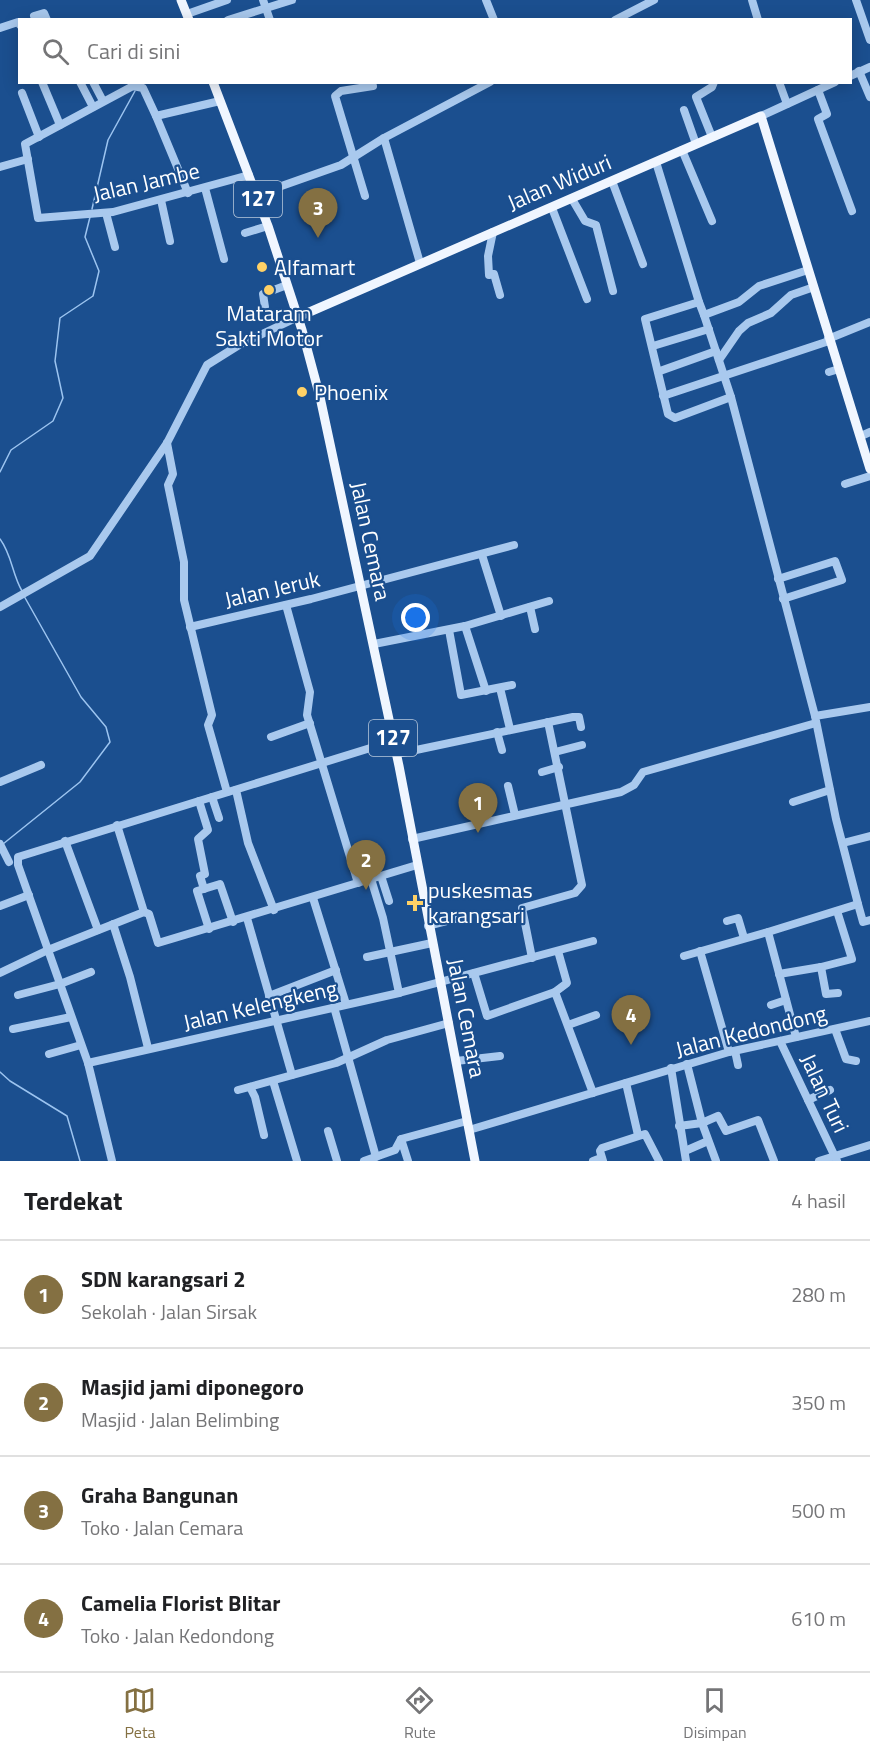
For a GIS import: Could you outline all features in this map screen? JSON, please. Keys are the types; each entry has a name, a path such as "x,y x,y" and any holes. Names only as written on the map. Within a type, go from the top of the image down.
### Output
{"main road":[{"path":"181,0 188,17"},
{"name":"Jalan Cemara","path":"214,84 268,226 298,317 322,407 374,644 475,1161"},
{"path":"761,116 814,287 829,340 834,370 865,434 870,469"},
{"name":"Jalan Widuri","path":"298,317 761,116"}],"street":[{"path":"188,17 227,0"},
{"path":"232,18 264,4 292,0"},
{"path":"486,0 493,18"},
{"path":"619,18 654,0"},
{"path":"752,0 757,18"},
{"path":"856,0 870,40"},
{"path":"34,16 44,13 46,18"},
{"path":"0,28 18,22"},
{"path":"852,74 870,67"},
{"path":"860,72 870,97"},
{"path":"43,84 60,125"},
{"path":"81,84 93,107"},
{"path":"94,84 103,101"},
{"path":"256,195 324,172 486,84"},
{"path":"712,137 696,97 713,84"},
{"path":"780,84 787,104"},
{"name":"Jalan Widuri","path":"761,116 831,84"},
{"path":"0,167 28,159 25,144 39,136 103,101 142,86 188,193"},
{"path":"365,196 335,96 341,90 373,86"},
{"path":"818,90 827,114 818,120 852,212"},
{"path":"22,93 39,136"},
{"path":"156,116 220,101"},
{"path":"684,110 696,144"},
{"path":"384,138 420,263"},
{"path":"682,150 712,221"},
{"name":"Jalan Jambe","path":"28,159 39,218 106,213 161,201 249,176"},
{"path":"656,162 731,398 816,719 830,790 858,904 863,922 870,920"},
{"path":"612,181 643,264"},
{"path":"205,188 224,259"},
{"path":"572,199 585,222 596,225 613,291"},
{"path":"161,201 170,241"},
{"path":"552,208 587,299"},
{"path":"106,213 115,248"},
{"path":"245,233 268,226"},
{"path":"493,232 488,268 489,275 494,274 500,295"},
{"path":"704,315 743,300 759,286 808,270"},
{"path":"265,307 263,294 287,285"},
{"path":"719,360 738,332 748,323 771,313 791,295 814,287"},
{"path":"699,302 645,319 660,371 663,396 672,418 731,398"},
{"path":"0,607 90,556 167,442 207,365 239,345 298,317"},
{"path":"663,396 829,340 870,322"},
{"path":"653,346 709,329"},
{"path":"660,371 716,351"},
{"path":"167,442 173,474 168,485 184,562 184,600 212,715 208,725 248,843 274,910"},
{"path":"845,484 870,476"},
{"name":"Jalan Jeruk","path":"190,627 286,605 514,545"},
{"path":"482,555 501,616"},
{"path":"778,579 835,561 842,580 783,599"},
{"path":"374,644 449,630 549,601"},
{"path":"286,605 310,692 307,713 358,883"},
{"path":"530,608 535,629"},
{"path":"465,626 486,691"},
{"path":"449,630 460,693 464,696 512,685"},
{"path":"500,688 510,729"},
{"path":"412,839 606,796 631,788 643,772 816,719 870,707"},
{"path":"396,754 576,716 581,727"},
{"path":"532,958 522,908 575,893 581,889 579,864 548,722"},
{"path":"271,737 310,723"},
{"path":"497,732 502,750"},
{"path":"0,865 25,853 65,841 120,831 194,802 393,741"},
{"path":"555,752 582,744"},
{"path":"0,782 41,765"},
{"path":"542,772 559,767"},
{"path":"508,786 515,815"},
{"path":"792,802 830,790"},
{"path":"212,797 219,818"},
{"path":"194,802 208,830 198,838 205,874 200,876 204,889"},
{"path":"120,831 144,912 149,915 158,943 274,910 417,865"},
{"path":"843,843 870,836"},
{"path":"65,841 98,930"},
{"path":"1,846 13,860 29,895 88,1064 112,1161"},
{"path":"381,876 389,901"},
{"path":"371,879 391,952 399,993"},
{"path":"209,929 197,891 220,884 233,922"},
{"path":"0,906 29,895"},
{"path":"313,898 346,1004"},
{"path":"684,956 858,904"},
{"path":"780,974 821,967 852,958 837,911"},
{"path":"0,973 48,950 144,912"},
{"path":"428,926 463,917"},
{"path":"247,918 292,1075"},
{"path":"727,921 738,919 744,938"},
{"path":"113,924 130,976 148,1048"},
{"path":"768,932 796,1037"},
{"name":"Jalan Kelengkeng","path":"88,1064 148,1048 232,1033 399,993 593,941"},
{"path":"367,957 432,943"},
{"path":"474,973 488,1016 555,992 567,983 558,951"},
{"path":"700,951 738,1065"},
{"path":"821,967 826,994 838,993"},
{"path":"269,996 336,970"},
{"path":"18,995 60,984 92,972"},
{"path":"555,992 593,1093"},
{"path":"771,1005 786,1000"},
{"path":"334,1007 376,1157"},
{"path":"568,1025 596,1015"},
{"path":"14,1029 71,1017"},
{"name":"Jalan Kedondong","path":"401,1139 468,1126 593,1093 732,1052 870,1021"},
{"path":"238,1090 350,1058 387,1040 448,1023"},
{"path":"835,1029 846,1059 856,1061"},
{"name":"Jalan Turi","path":"780,1041 836,1158"},
{"path":"49,1054 81,1045"},
{"path":"456,1061 500,1056"},
{"path":"687,1064 702,1123 716,1161"},
{"path":"669,1069 686,1161"},
{"path":"273,1081 297,1161"},
{"path":"626,1083 638,1135"},
{"path":"250,1087 255,1096 264,1135"},
{"path":"808,1100 830,1090"},
{"path":"679,1126 702,1123 718,1116 726,1131 758,1120 774,1161"},
{"path":"328,1131 337,1161"},
{"path":"593,1161 602,1159 600,1151 603,1148 647,1134 659,1161"},
{"path":"364,1161 396,1150 401,1139"},
{"path":"401,1139 408,1161"},
{"path":"685,1151 708,1141"},
{"path":"819,1161 836,1158 870,1145"}],"waterway":[{"path":"92,209 108,140 135,91"},
{"path":"0,472 11,450 53,421 63,398 55,361 60,318 93,296 99,271 85,237 90,217"},
{"path":"0,539 22,591"},
{"path":"3,844 80,782 110,742 106,727 81,697 24,596"},
{"path":"0,1072 10,1081 67,1116 80,1161"}],"place":[{"name":"Graha Bangunan","path":"318,238"},
{"name":"Alfamart","path":"262,267"},
{"name":"Mataram Sakti Motor","path":"269,290"},
{"name":"Phoenix","path":"302,392"},
{"name":"SDN karangsari 2","path":"478,833"},
{"name":"Masjid jami diponegoro","path":"366,890"},
{"name":"puskesmas karangsari","path":"415,903"},
{"name":"Camelia Florist Blitar","path":"631,1045"}]}
